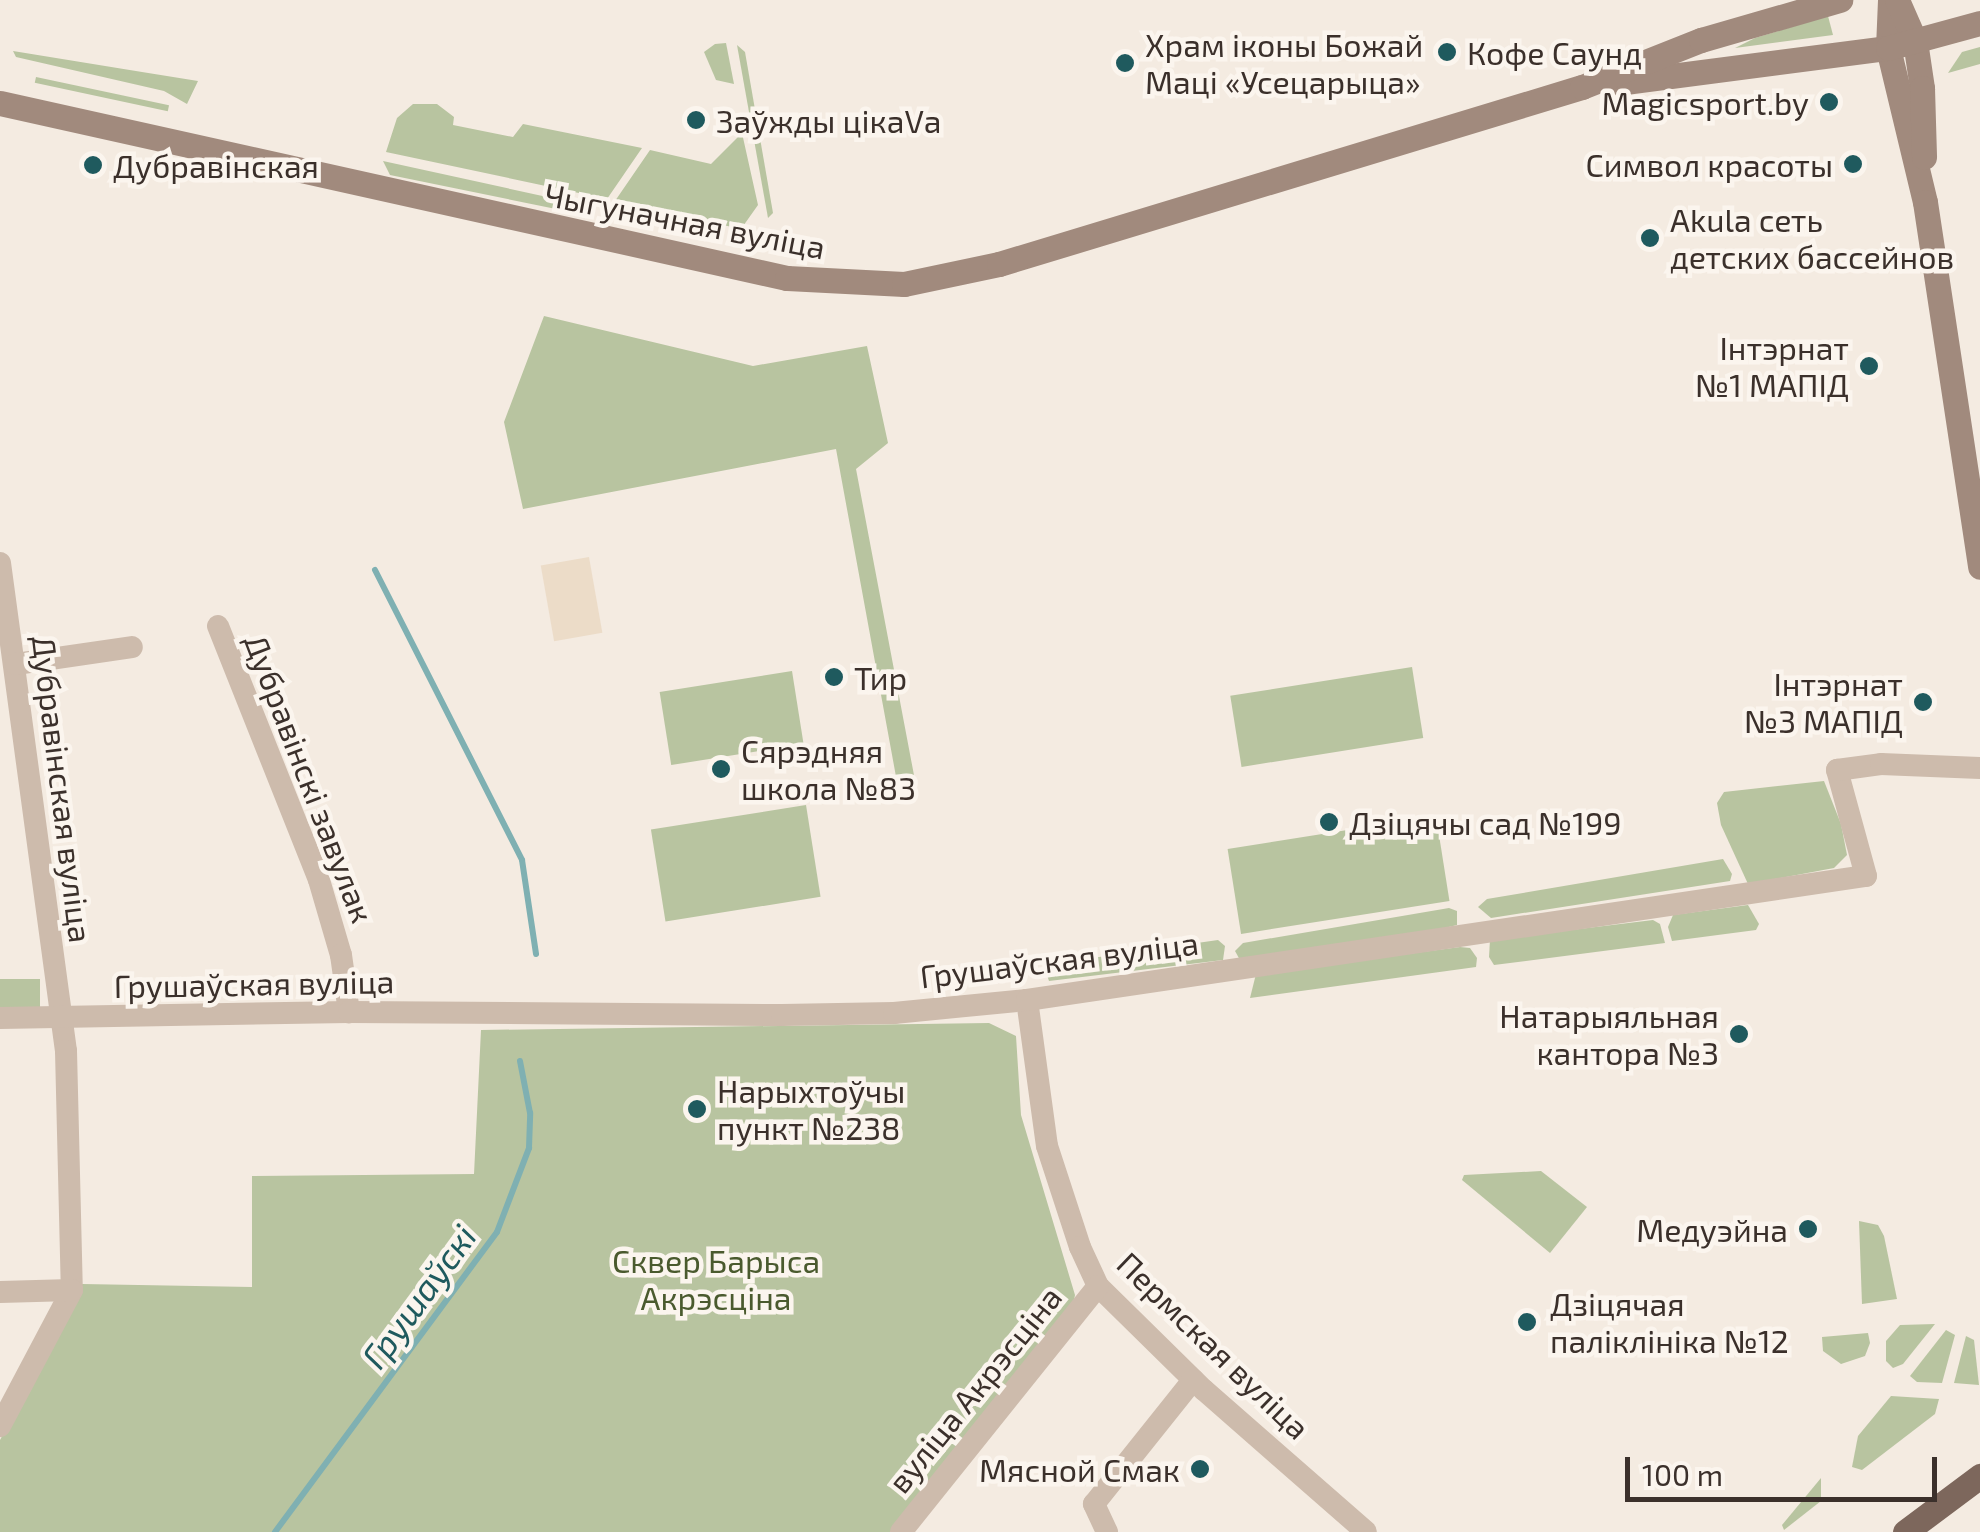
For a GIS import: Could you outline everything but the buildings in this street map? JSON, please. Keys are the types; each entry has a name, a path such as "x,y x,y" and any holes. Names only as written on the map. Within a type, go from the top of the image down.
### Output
{"main road":[{"name":"Чыгуначная вуліца","path":"0,103 787,278 904,284 999,264 1582,87 1701,40 1840,0"},
{"path":"1894,0 1914,41 1922,88 1926,202"},
{"path":"1894,0 1888,48 1926,202 1980,567"},
{"name":"Чыгуначная вуліца","path":"1582,87 1888,48 1980,23"},
{"path":"1905,1532 1980,1476"}],"street":[{"name":"Дубравінская вуліца","path":"0,563 66,1051 72,1290 0,1426"},
{"name":"Дубравінскі завулак","path":"218,626 323,894 341,955 349,1012"},
{"path":"16,664 132,647"},
{"name":"Грушаўская вуліца","path":"0,1018 349,1012 782,1016 894,1013 1027,1000 1866,876 1838,770 1881,764 1980,768"},
{"name":"Пермская вуліца","path":"1027,1000 1047,1146 1080,1247 1098,1286 1193,1380 1366,1532"},
{"name":"вуліца Акрэсціна","path":"901,1532 1098,1286"},
{"path":"0,1292 72,1290"},
{"path":"1108,1532 1094,1504 1193,1380"}],"green space":[{"path":"1828,16 1833,35 1735,48 1755,38"},
{"path":"726,43 734,84 716,80 704,52 715,44"},
{"path":"737,45 745,52 773,213 768,218"},
{"path":"1980,47 1980,64 1948,73 1962,52"},
{"path":"13,51 198,81 187,104 164,91 16,57"},
{"path":"36,77 169,105 168,111 35,83"},
{"path":"413,104 437,104 454,117 453,125 513,137 523,124 642,148 607,199 386,152 397,118"},
{"path":"742,133 758,205 741,229 615,201 650,150 711,164"},
{"path":"383,161 570,202 566,209 556,209 390,175"},
{"path":"544,316 753,366 867,346 888,443 856,469 917,791 899,793 836,449 523,509 504,422"},
{"path":"1412,667 1423,738 1242,767 1230,696"},
{"path":"792,671 804,744 671,765 660,692"},
{"path":"1824,781 1841,824 1847,855 1834,868 1748,884 1721,825 1717,803 1724,792"},
{"path":"806,805 821,897 665,921 651,830"},
{"path":"1436,816 1449,901 1241,934 1228,849"},
{"path":"1723,859 1732,874 1730,881 1491,918 1478,907 1487,899"},
{"path":"1748,905 1759,924 1756,930 1672,941 1668,927 1673,915"},
{"path":"1449,908 1457,911 1457,925 1441,929 1240,960 1235,951 1243,943"},
{"path":"1653,920 1660,924 1665,943 1494,965 1489,957 1490,940"},
{"path":"1218,940 1225,946 1223,960 1049,981 1045,969 1050,964"},
{"path":"1470,948 1477,958 1476,967 1250,998 1256,974"},
{"path":"0,979 40,979 40,1009 0,1009"},
{"name":"Сквер Барыса Акрэсціна","path":"989,1023 1016,1036 1021,1115 1075,1295 1072,1310 890,1532 0,1532 0,1440 82,1284 252,1287 252,1176 474,1174 481,1030"},
{"path":"1541,1171 1587,1207 1550,1253 1462,1180 1464,1175"},
{"path":"1859,1221 1878,1225 1884,1236 1897,1299 1862,1304"},
{"path":"1935,1324 1903,1364 1893,1368 1886,1361 1886,1341 1900,1325"},
{"path":"1946,1330 1955,1335 1942,1383 1917,1382 1910,1376"},
{"path":"1868,1333 1870,1343 1865,1356 1841,1364 1823,1351 1822,1337"},
{"path":"1966,1336 1974,1340 1979,1385 1954,1383"},
{"path":"1891,1396 1939,1399 1935,1414 1862,1470 1852,1467 1858,1436"},
{"path":"1821,1478 1821,1501 1784,1530 1782,1525"}],"shaded area":[{"path":"589,557 602,633 554,641 541,566"}],"waterway":[{"name":"Грушаўскі","path":"375,570 522,860 536,954"},
{"name":"Грушаўскі","path":"275,1532 497,1232 529,1148 530,1113 520,1061"}],"place":[{"name":"Кофе Саунд","path":"1447,52"},
{"name":"Храм іконы Божай Маці «Усецарыца»","path":"1125,63"},
{"name":"Magicsport.by","path":"1829,102"},
{"name":"Заўжды цікаVа","path":"696,120"},
{"name":"Символ красоты","path":"1853,164"},
{"name":"Дубравінская","path":"93,165"},
{"name":"Akula сеть детских бассейнов","path":"1650,238"},
{"name":"Інтэрнат №1 МАПІД","path":"1869,366"},
{"name":"Тир","path":"834,677"},
{"name":"Інтэрнат №3 МАПІД","path":"1923,702"},
{"name":"Сярэдняя школа №83","path":"721,769"},
{"name":"Дзіцячы сад №199","path":"1329,822"},
{"name":"Натарыяльная кантора №3","path":"1739,1034"},
{"name":"Нарыхтоўчы пункт №238","path":"697,1109"},
{"name":"Медуэйна","path":"1808,1229"},
{"name":"Дзіцячая паліклініка №12","path":"1527,1322"},
{"name":"Мясной Смак","path":"1200,1469"}]}
